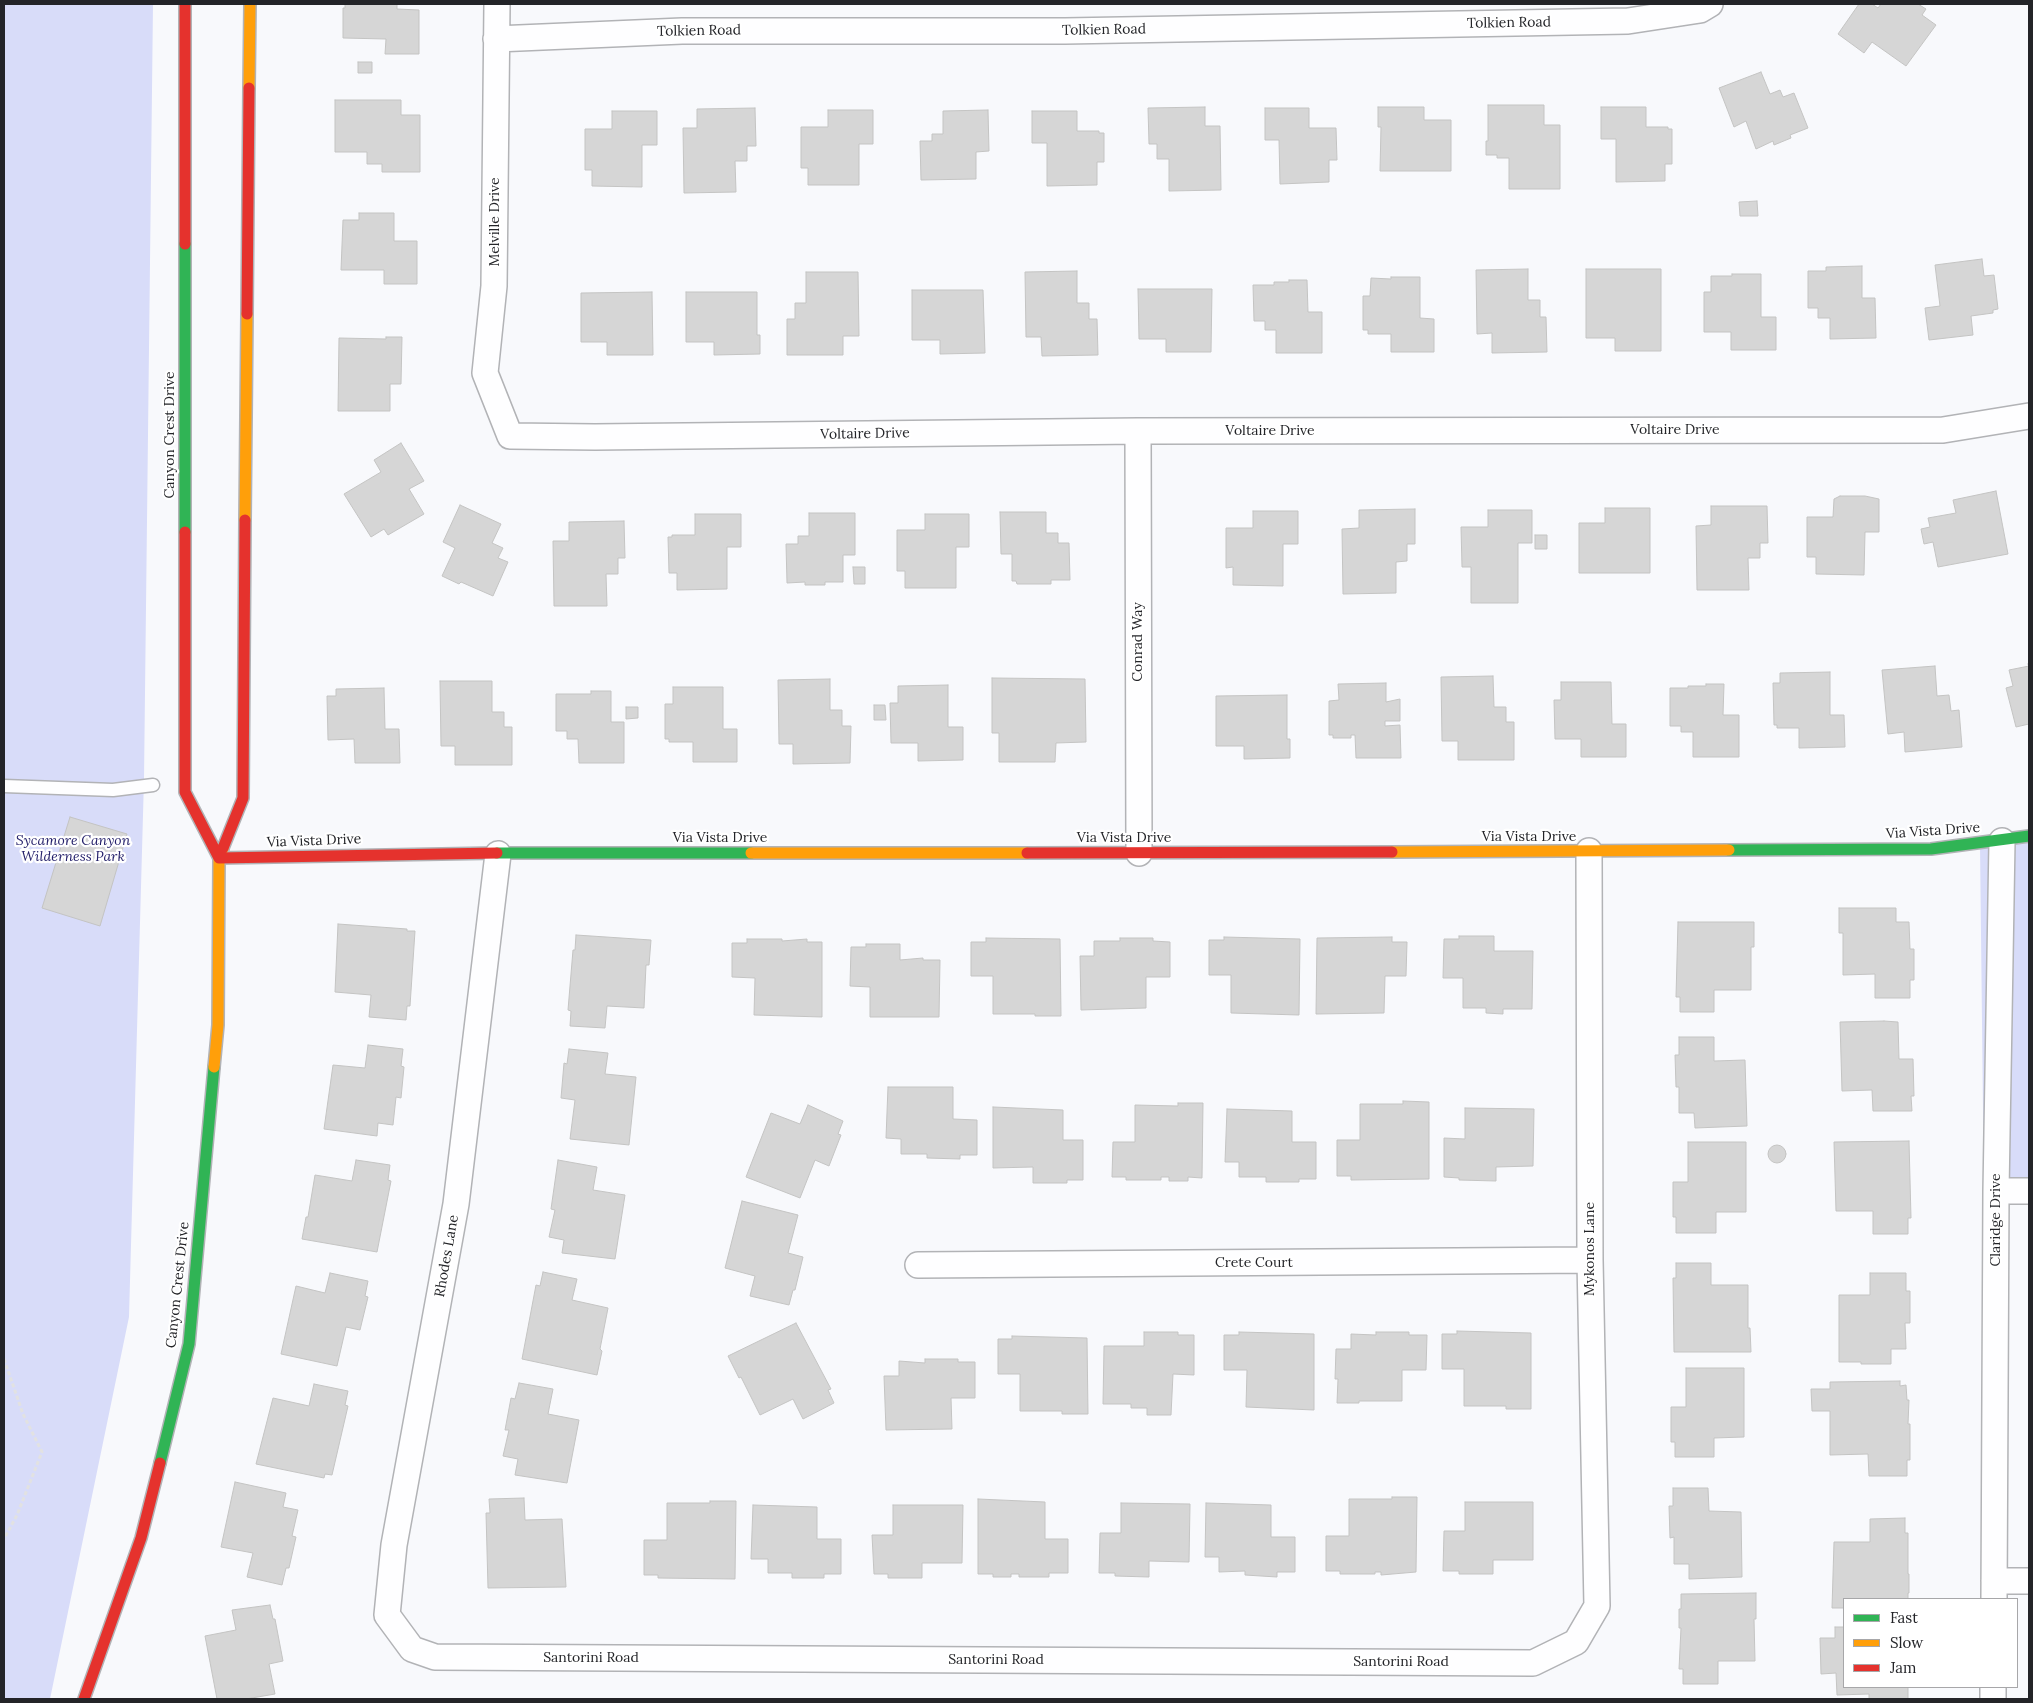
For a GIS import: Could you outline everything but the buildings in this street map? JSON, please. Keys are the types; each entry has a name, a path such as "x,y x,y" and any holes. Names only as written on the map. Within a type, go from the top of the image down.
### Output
{"main road":[{"name":"Canyon Crest Drive","path":"185,4 185,792 219,858"},
{"name":"Canyon Crest Drive","path":"84,1699 141,1538 189,1344 218,1024 219,858 243,798 250,4"},
{"name":"Via Vista Drive","path":"219,858 427,853 1139,853 1931,849 2029,836"}],"street":[{"name":"Melville Drive","path":"497,4 494,286 485,373 510,436"},
{"name":"Tolkien Road","path":"496,39 682,31 1065,31 1628,21 1700,10 1710,4"},
{"name":"Voltaire Drive","path":"510,436 595,437 1138,431 1943,430 2029,416"},
{"name":"Conrad Way","path":"1138,431 1139,853"},
{"name":"Claridge Drive","path":"1994,1590 1996,1191 2002,840"},
{"name":"Mykonos Lane","path":"1576,1642 1597,1606 1590,1260 1589,851"},
{"name":"Rhodes Lane","path":"412,1649 387,1616 394,1545 456,1204 498,854"},
{"path":"1996,1191 2029,1191"},
{"name":"Crete Court","path":"918,1265 1590,1260"},
{"path":"1994,1590 2029,1582"},
{"name":"Santorini Road","path":"412,1649 435,1657 1533,1663 1576,1642"}],"lane":[{"path":"4,786 113,790 153,785"}],"path":[{"path":"4,1359 23,1414 42,1452 17,1514 4,1539"}],"green space":[{"name":"Sycamore Canyon Wilderness Park","path":"4,4 153,4 144,779 129,1317 50,1699 4,1699"},
{"path":"2029,839 2029,1199 1984,1199 1980,845"}],"traffic: fast":[{"path":"185,244 185,532"},
{"path":"1729,850 1931,849 2029,836"},
{"path":"497,853 751,853"},
{"path":"160,1463 189,1344 214,1067"}],"traffic: slow":[{"path":"249,88 250,4"},
{"path":"245,520 247,314"},
{"path":"214,1067 218,1025 219,858 223,848"},
{"path":"1392,852 1729,850"},
{"path":"751,853 1027,853"}],"traffic: jam":[{"path":"185,4 185,244"},
{"path":"247,314 249,88"},
{"path":"223,848 243,798 245,520"},
{"path":"185,532 185,792 219,858"},
{"path":"1027,853 1392,852"},
{"path":"219,858 497,853"},
{"path":"84,1699 141,1538 160,1463"}]}
